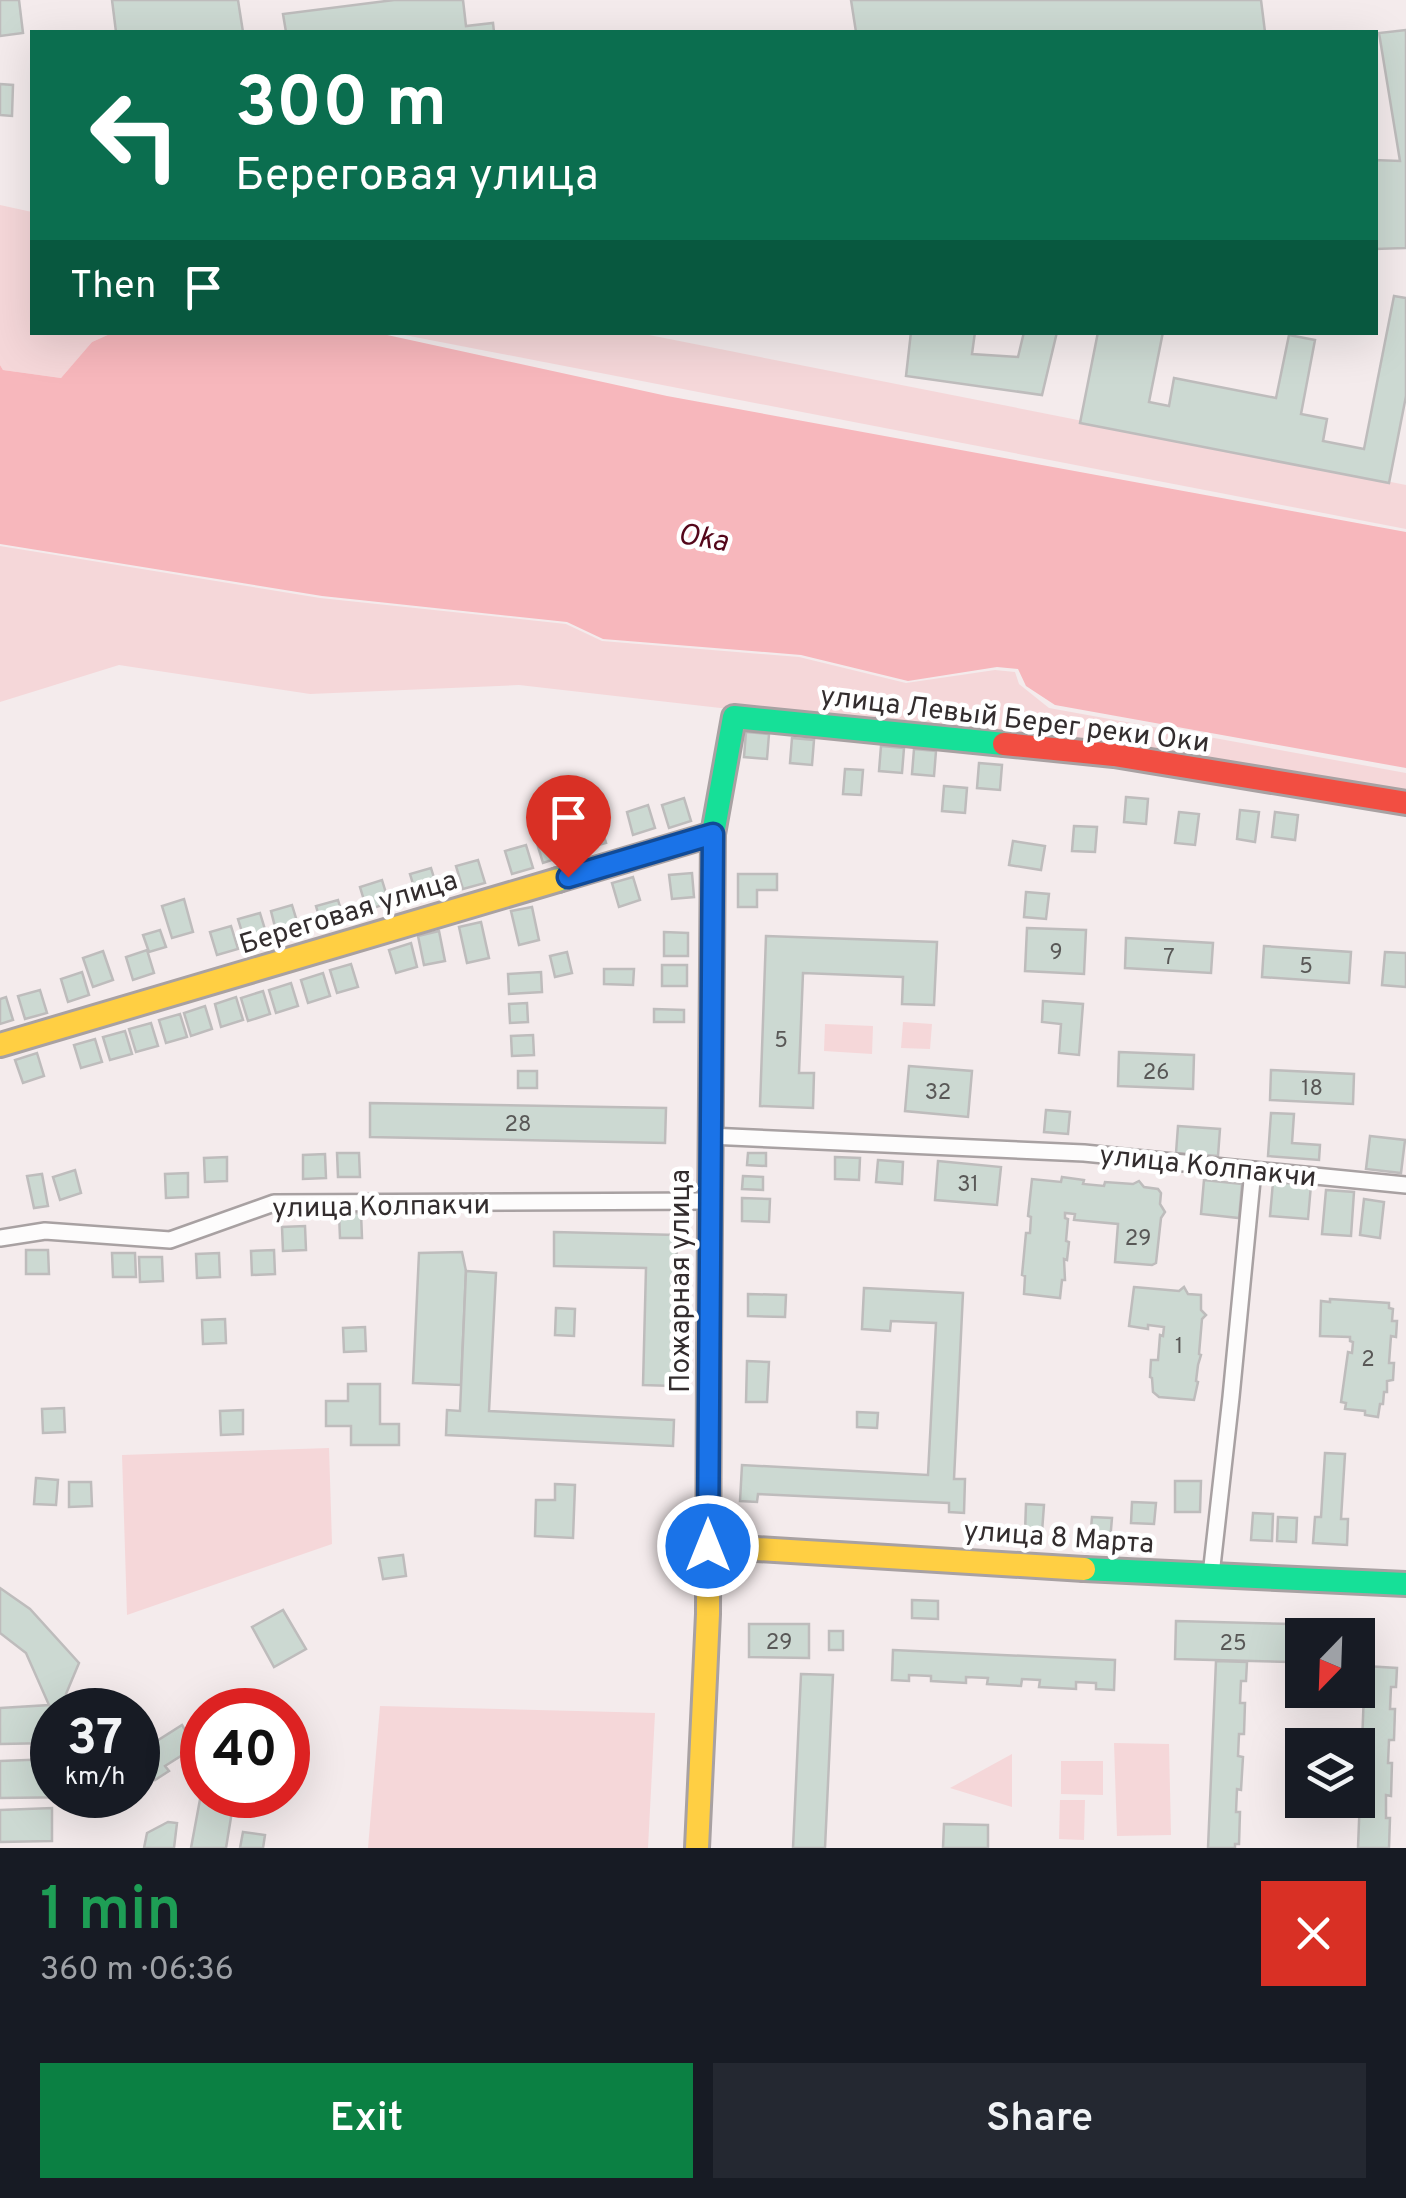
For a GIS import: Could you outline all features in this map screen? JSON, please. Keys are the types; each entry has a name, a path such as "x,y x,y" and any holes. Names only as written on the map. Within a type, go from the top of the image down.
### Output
{"street":[{"name":"улица Левый Берег реки Оки","path":"713,834 734,716 1114,756 1406,803"},
{"name":"Береговая улица","path":"0,1046 713,834"},
{"name":"Пожарная улица","path":"697,1848 708,1640 713,834"},
{"name":"улица Колпакчи","path":"709,1136 1084,1153 1406,1186"},
{"path":"1210,1575 1253,1170"},
{"name":"улица Колпакчи","path":"0,1238 45,1231 170,1240 274,1202 709,1201"},
{"name":"улица 8 Марта","path":"708,1546 1406,1584"}],"shaded area":[{"path":"0,205 30,212 30,335 108,335 92,342 61,378 3,370"},
{"path":"404,335 649,335 1406,485 1406,529"},
{"path":"0,546 320,598 566,624 602,641 799,657 906,683 995,670 1015,672 1019,684 1049,708 1406,773 1406,799 738,710 519,685 310,694 119,665 0,702"},
{"path":"903,1022 932,1024 930,1049 901,1048"},
{"path":"825,1024 873,1026 872,1054 824,1051"},
{"path":"329,1448 332,1544 127,1615 122,1455"},
{"path":"380,1706 655,1713 648,1848 368,1848"},
{"path":"1114,1743 1169,1744 1171,1835 1117,1836"},
{"path":"1012,1754 1012,1807 950,1788"},
{"path":"1061,1761 1103,1761 1103,1795 1061,1794"},
{"path":"1060,1800 1085,1800 1084,1840 1059,1839"}],"water":[{"name":"Oka","path":"108,335 387,335 667,396 1406,532 1406,768 1055,705 1026,686 1018,669 997,667 908,681 801,655 603,639 567,622 322,596 0,544 0,365 3,370 61,378 92,342"}],"building":[{"path":"0,0 19,0 23,33 0,36"},
{"path":"112,0 238,0 243,30 116,30"},
{"path":"394,0 463,0 466,26 493,23 494,30 286,30 283,14"},
{"path":"851,0 1261,0 1265,30 856,30"},
{"path":"1406,30 1406,248 1378,249 1378,160 1400,161 1379,33"},
{"path":"0,84 13,85 12,116 0,115"},
{"path":"1394,296 1406,298 1406,396 1389,483 1080,423 1097,335 1162,335 1149,402 1169,406 1174,378 1276,398 1289,335 1315,340 1301,414 1327,419 1323,441 1364,449"},
{"path":"911,335 975,335 972,354 1018,357 1023,335 1056,335 1042,395 906,376"},
{"path":"746,732 769,734 767,759 744,757"},
{"path":"792,738 814,740 812,765 790,763"},
{"path":"881,746 904,748 902,773 879,771"},
{"path":"914,749 936,751 934,776 912,774"},
{"path":"979,763 1002,765 1000,790 977,788"},
{"path":"845,769 863,770 861,795 843,794"},
{"path":"944,786 967,788 965,813 942,811"},
{"path":"1126,797 1148,799 1146,824 1124,822"},
{"path":"684,798 691,821 669,828 662,805"},
{"path":"648,805 655,828 633,835 627,812"},
{"path":"1240,810 1259,812 1255,842 1237,839"},
{"path":"1179,812 1199,814 1195,845 1175,843"},
{"path":"1275,812 1298,815 1295,840 1272,837"},
{"path":"599,820 606,843 584,849 578,826"},
{"path":"1074,826 1097,827 1095,852 1072,851"},
{"path":"558,833 564,856 543,863 536,840"},
{"path":"1013,841 1045,846 1041,870 1009,865"},
{"path":"526,845 533,868 512,874 505,851"},
{"path":"478,860 485,883 463,889 456,866"},
{"path":"431,868 438,891 417,897 410,874"},
{"path":"692,873 694,897 672,899 669,875"},
{"path":"738,874 777,874 777,890 757,890 757,907 738,907"},
{"path":"633,877 640,900 619,907 612,883"},
{"path":"382,880 389,903 367,910 360,887"},
{"path":"1026,892 1049,894 1046,919 1024,917"},
{"path":"184,899 193,932 172,938 162,906"},
{"path":"338,900 345,923 323,930 316,906"},
{"path":"292,905 299,928 277,935 271,911"},
{"path":"532,907 539,940 519,945 511,911"},
{"path":"260,913 267,936 245,942 238,919"},
{"path":"481,922 489,958 467,963 459,927"},
{"path":"231,926 238,949 217,955 210,932"},
{"path":"1027,928 1086,930 1084,974 1025,971"},
{"path":"160,930 166,947 149,952 143,935"},
{"path":"439,931 445,961 424,965 418,936"},
{"path":"664,932 688,933 688,956 664,956"},
{"path":"766,936 937,942 934,1005 902,1004 903,977 803,973 799,1073 814,1073 813,1108 760,1106"},
{"path":"1126,938 1213,943 1211,973 1125,968"},
{"path":"411,943 417,967 396,973 389,950"},
{"path":"1264,946 1351,952 1349,983 1262,977"},
{"path":"147,950 154,973 133,980 126,957"},
{"path":"103,951 113,980 93,987 83,958"},
{"path":"567,952 572,973 555,977 550,956"},
{"path":"1385,952 1406,953 1406,987 1382,985"},
{"path":"351,964 358,987 337,993 330,970"},
{"path":"662,965 687,965 687,986 662,986"},
{"path":"604,969 634,969 633,985 604,984"},
{"path":"82,972 89,995 68,1002 61,979"},
{"path":"541,972 542,992 509,994 508,974"},
{"path":"323,973 330,996 308,1003 301,980"},
{"path":"291,983 298,1006 276,1013 269,990"},
{"path":"40,990 47,1013 25,1019 18,996"},
{"path":"263,991 270,1014 248,1021 241,998"},
{"path":"6,997 13,1020 0,1024 0,999"},
{"path":"236,997 243,1020 221,1027 215,1004"},
{"path":"1043,1001 1083,1004 1079,1055 1059,1053 1061,1024 1042,1022"},
{"path":"527,1003 528,1022 510,1023 509,1004"},
{"path":"205,1006 212,1029 191,1036 184,1013"},
{"path":"654,1009 684,1010 684,1022 654,1022"},
{"path":"180,1014 187,1037 166,1043 159,1020"},
{"path":"151,1023 158,1046 136,1052 129,1029"},
{"path":"125,1031 132,1054 110,1060 103,1037"},
{"path":"533,1035 534,1055 512,1056 511,1036"},
{"path":"95,1039 102,1062 81,1068 74,1045"},
{"path":"1119,1052 1194,1055 1193,1089 1118,1086"},
{"path":"37,1053 44,1076 23,1083 15,1060"},
{"path":"909,1066 972,1071 968,1117 905,1111"},
{"path":"1271,1070 1354,1074 1353,1104 1270,1100"},
{"path":"518,1071 537,1071 537,1088 518,1088"},
{"path":"370,1103 666,1108 665,1143 370,1137"},
{"path":"1046,1110 1070,1112 1068,1134 1044,1132"},
{"path":"1271,1113 1294,1114 1292,1143 1320,1145 1319,1160 1268,1156"},
{"path":"1178,1126 1220,1129 1218,1156 1176,1153"},
{"path":"1370,1136 1405,1140 1401,1173 1366,1169"},
{"path":"337,1153 359,1153 360,1177 338,1177"},
{"path":"748,1153 766,1153 766,1166 747,1165"},
{"path":"325,1154 326,1178 303,1179 303,1155"},
{"path":"227,1157 227,1181 205,1182 204,1158"},
{"path":"835,1157 860,1158 859,1180 835,1179"},
{"path":"878,1160 903,1162 902,1184 876,1182"},
{"path":"938,1161 1001,1167 997,1205 935,1200"},
{"path":"75,1170 81,1193 60,1200 53,1177"},
{"path":"188,1173 188,1197 166,1198 165,1174"},
{"path":"42,1174 48,1206 34,1208 27,1176"},
{"path":"743,1176 763,1177 763,1190 742,1189"},
{"path":"1062,1177 1104,1186 1105,1182 1139,1181 1144,1187 1158,1189 1165,1212 1156,1263 1115,1262 1118,1224 1074,1220 1075,1214 1065,1213 1069,1242 1060,1298 1024,1294 1022,1275 1026,1233 1030,1233 1032,1179 1061,1182"},
{"path":"1204,1180 1242,1184 1239,1218 1201,1214"},
{"path":"1273,1182 1311,1185 1308,1219 1270,1216"},
{"path":"1326,1190 1354,1192 1351,1236 1322,1234"},
{"path":"742,1198 770,1199 769,1222 742,1221"},
{"path":"1364,1199 1384,1202 1380,1238 1360,1235"},
{"path":"361,1213 362,1238 340,1238 339,1214"},
{"path":"305,1226 306,1250 283,1251 282,1227"},
{"path":"554,1232 677,1235 674,1386 643,1385 646,1268 554,1266"},
{"path":"26,1250 48,1250 49,1274 26,1274"},
{"path":"274,1250 275,1274 252,1275 251,1251"},
{"path":"462,1252 466,1271 461,1385 413,1383 419,1253"},
{"path":"112,1253 135,1253 136,1277 113,1277"},
{"path":"219,1253 220,1277 197,1278 196,1254"},
{"path":"139,1257 162,1257 163,1281 140,1282"},
{"path":"466,1271 496,1273 489,1411 674,1420 673,1446 446,1435 447,1410 460,1411"},
{"path":"1134,1287 1179,1291 1184,1287 1188,1294 1201,1295 1201,1310 1206,1315 1202,1319 1194,1400 1159,1397 1153,1392 1151,1360 1158,1360 1164,1327 1129,1326"},
{"path":"864,1288 963,1293 954,1479 965,1479 964,1513 949,1512 949,1503 758,1494 757,1502 740,1501 742,1465 928,1475 936,1323 891,1321 890,1331 862,1329"},
{"path":"748,1294 786,1295 785,1317 748,1316"},
{"path":"1321,1301 1389,1303 1393,1309 1396,1337 1391,1336 1389,1363 1394,1363 1393,1380 1387,1381 1378,1417 1345,1409 1346,1403 1341,1402 1353,1342 1350,1337 1320,1336"},
{"path":"556,1308 575,1309 574,1336 555,1335"},
{"path":"225,1319 226,1343 203,1344 202,1320"},
{"path":"365,1327 366,1351 344,1352 343,1328"},
{"path":"747,1361 769,1362 767,1402 746,1402"},
{"path":"348,1384 380,1384 380,1424 399,1424 399,1445 351,1445 351,1426 326,1426 326,1401 348,1401"},
{"path":"64,1408 65,1432 43,1433 42,1409"},
{"path":"243,1410 243,1434 221,1435 220,1411"},
{"path":"857,1412 878,1413 877,1428 857,1427"},
{"path":"1325,1453 1345,1454 1341,1519 1348,1519 1347,1545 1313,1543 1315,1517 1321,1517"},
{"path":"36,1478 58,1480 56,1505 34,1504"},
{"path":"1175,1481 1201,1481 1200,1512 1175,1512"},
{"path":"69,1482 91,1482 92,1506 69,1507"},
{"path":"555,1484 575,1485 573,1538 535,1536 536,1500 555,1500"},
{"path":"1132,1502 1156,1503 1154,1524 1131,1523"},
{"path":"1026,1504 1044,1505 1042,1532 1025,1532"},
{"path":"1253,1513 1273,1514 1272,1541 1251,1540"},
{"path":"1092,1517 1112,1518 1110,1541 1090,1540"},
{"path":"1278,1517 1297,1518 1296,1542 1277,1541"},
{"path":"403,1555 406,1576 383,1579 379,1558"},
{"path":"0,1588 30,1609 79,1663 69,1688 41,1688 26,1653 0,1633"},
{"path":"912,1600 938,1601 938,1619 912,1618"},
{"path":"283,1610 306,1649 274,1667 252,1627"},
{"path":"1176,1621 1285,1624 1285,1662 1175,1659"},
{"path":"749,1624 809,1624 809,1658 749,1657"},
{"path":"829,1631 843,1631 843,1650 829,1650"},
{"path":"893,1650 1115,1660 1114,1690 1096,1689 1096,1683 1076,1682 1076,1689 1039,1687 1040,1680 1022,1679 1021,1686 987,1684 988,1678 966,1677 966,1683 909,1675 909,1681 892,1680"},
{"path":"1216,1661 1247,1662 1246,1681 1241,1681 1244,1734 1239,1734 1238,1756 1243,1757 1241,1790 1237,1789 1239,1844 1235,1848 1208,1848"},
{"path":"1375,1667 1397,1668 1396,1687 1391,1687 1390,1709 1395,1709 1394,1740 1389,1740 1391,1796 1386,1795 1389,1848 1358,1848 1359,1818 1375,1818 1375,1728 1363,1728 1363,1708 1375,1708"},
{"path":"801,1674 833,1675 825,1848 793,1848"},
{"path":"30,1706 30,1743 0,1744 0,1708"},
{"path":"180,1726 180,1756 165,1766 169,1771 160,1777 160,1739"},
{"path":"30,1760 30,1798 0,1798 0,1761"},
{"path":"30,1809 30,1818 52,1818 52,1841 0,1842 0,1810"},
{"path":"197,1818 231,1818 226,1848 191,1848"},
{"path":"168,1822 177,1823 174,1848 144,1848 147,1833"},
{"path":"944,1824 988,1825 988,1848 943,1848"},
{"path":"243,1832 265,1835 263,1848 240,1848"}],"traffic: fast":[{"path":"709,1358 713,834 734,717 1004,744"},
{"path":"558,880 713,834"},
{"path":"1084,1569 1406,1584"}],"traffic: slow":[{"path":"0,1045 558,880"},
{"path":"697,1848 708,1614 709,1358"},
{"path":"708,1546 1084,1569"}],"traffic: jam":[{"path":"1004,744 1114,755 1406,803"}],"route":[{"path":"568,877 713,834 708,1546"}]}
